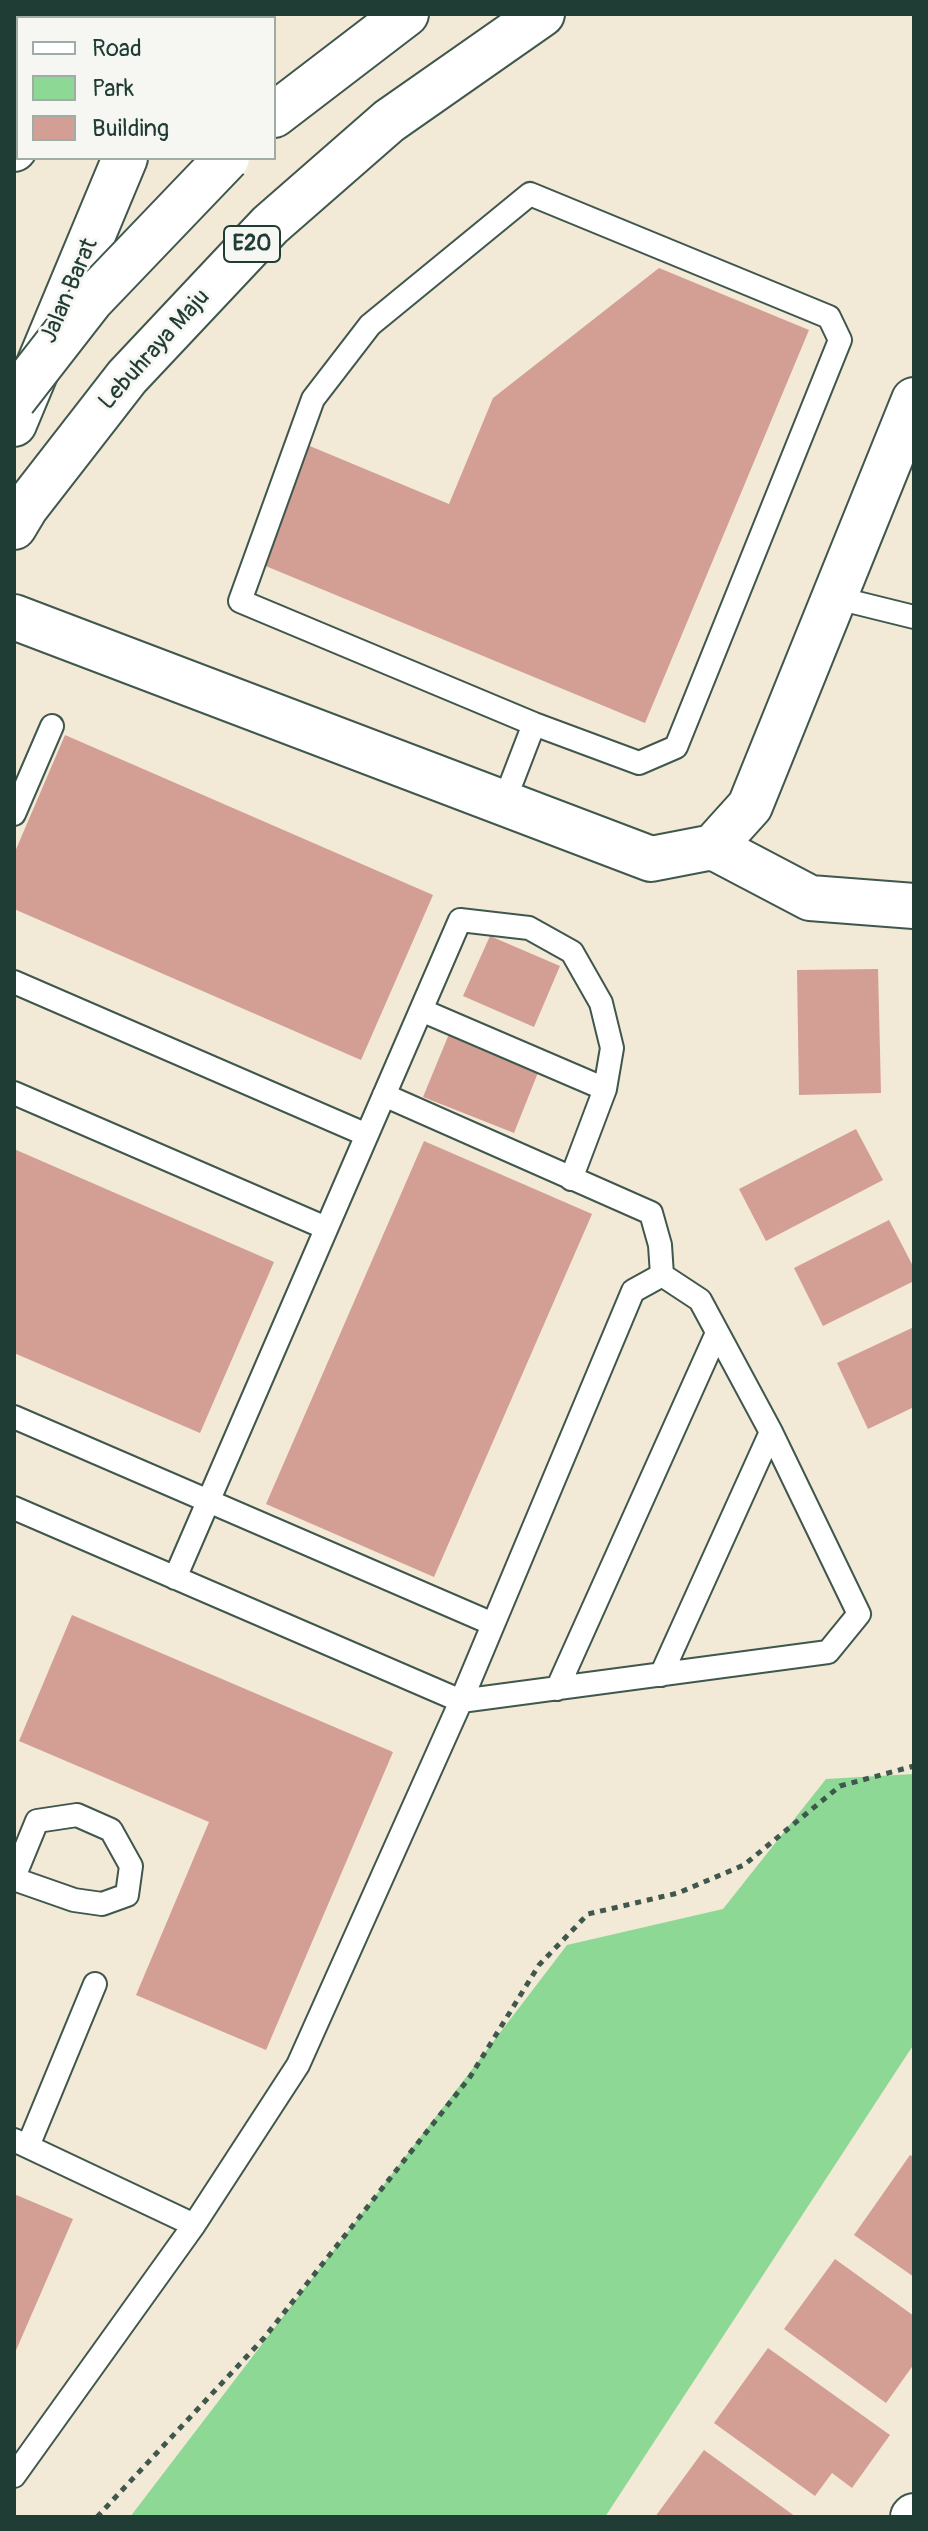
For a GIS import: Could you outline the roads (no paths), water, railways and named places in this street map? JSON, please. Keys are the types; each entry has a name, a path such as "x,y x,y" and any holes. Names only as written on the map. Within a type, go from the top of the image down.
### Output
{"main road":[{"path":"276,113 406,14"},
{"name":"Lebuhraya Maju","path":"14,527 26,507 127,377 270,225 389,121 542,14"},
{"name":"Jalan Barat","path":"14,424 124,160"},
{"path":"14,399 91,300 225,160"},
{"path":"14,617 651,859 713,847 750,806 914,400"},
{"path":"713,847 810,898 914,906"}],"lane":[{"path":"530,194 829,317 840,340 676,747 639,763 534,724 240,601 313,399 370,325 530,194"},
{"path":"833,597 914,617"},
{"path":"504,802 534,724"},
{"path":"14,814 52,726"},
{"path":"175,1578 460,920 529,928 572,952 601,1003 612,1048 605,1089 571,1179"},
{"path":"14,982 367,1135"},
{"path":"421,1010 605,1089"},
{"path":"14,1093 326,1228"},
{"path":"384,1095 651,1213 660,1245 662,1275"},
{"path":"14,1508 461,1701 828,1652 859,1614 771,1432 700,1300 662,1275"},
{"path":"14,2476 194,2225 298,2065 461,1701 633,1291 662,1275"},
{"path":"557,1689 717,1333"},
{"path":"14,1417 493,1624"},
{"path":"661,1675 771,1432"},
{"path":"77,1815 111,1830 131,1866 127,1895 102,1904 74,1900 14,1878 37,1821 77,1815"},
{"path":"95,1984 21,2143 194,2225"}]}
